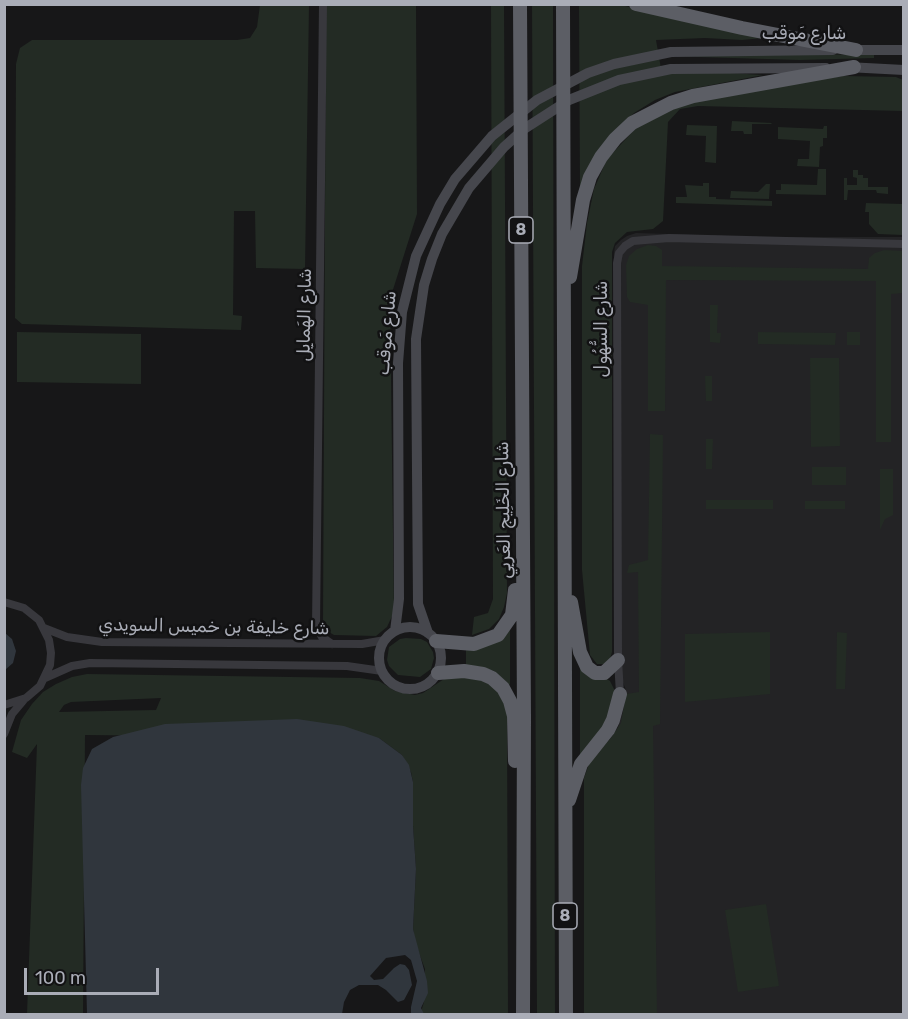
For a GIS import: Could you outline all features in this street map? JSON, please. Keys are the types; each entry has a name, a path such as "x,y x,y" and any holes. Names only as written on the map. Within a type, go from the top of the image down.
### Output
{"highway":[{"name":"شارع الخَلِيج العَربِي","path":"520,4 524,718 523,1014"},
{"name":"8","path":"562,4 566,1014"},
{"path":"636,4 856,50"},
{"path":"564,305 583,200 590,177 601,157 632,123 671,102 693,96 854,68"},
{"path":"432,637 465,644 484,641 498,634 512,615 518,478 522,456"},
{"path":"565,565 580,652 584,663 591,672 601,674 609,671 618,660"},
{"path":"438,673 464,671 483,674 498,683 510,701 514,716 522,865"},
{"path":"564,817 581,764 608,730 620,694"}],"main road":[{"name":"شارع مَوقب","path":"395,631 399,599 399,340 408,283 426,229 455,179 492,136 537,100 579,78 614,64 670,52 903,49"},
{"name":"شارع مَوقب","path":"432,637 418,604 416,339 424,285 442,234 469,188 492,160 524,129 569,100 619,80 671,69 854,68 901,71"},
{"path":"412,627 432,637 441,657 438,673 426,685 409,690 393,684 382,671 379,655 385,640 395,631 412,627"}],"street":[{"name":"شارع الهَمايِل","path":"316,626 323,4"},
{"name":"شارع السُّهُول","path":"620,694 617,264 619,254 625,246 633,242 669,238 903,244"},
{"path":"4,602 24,608 39,620 44,628 51,652 50,665 45,678 12,714 4,734"},
{"path":"303,644 316,626 322,637 332,644"},
{"name":"شارع خليفة بن خميس السويدي","path":"44,628 67,637 102,642 362,644 385,640"},
{"name":"شارع خليفة بن خميس السويدي","path":"45,678 65,668 90,663 347,666 382,671"},
{"path":"4,705 26,698"}],"shaded area":[{"path":"260,5 309,5 305,269 256,268 255,211 234,211 233,315 242,316 241,330 22,324 15,318 16,64 20,48 32,40 237,40 250,38 257,27"},
{"path":"326,5 416,5 417,214 390,299 394,612 387,627 376,636 334,635 327,631 323,620"},
{"path":"491,5 504,5 507,593 499,619 489,629 472,635 474,617 488,613 493,599"},
{"path":"532,5 553,5 555,1014 537,1014"},
{"path":"579,5 621,5 763,38 656,40 662,74 698,71 763,75 675,92 655,100 634,113 612,134 580,189"},
{"path":"711,53 874,55 874,58 800,60 664,56"},
{"path":"843,76 896,77 903,80 903,111 698,106 680,109 668,122 663,221 653,229 627,232 615,243 612,252 612,652 610,659 604,664 597,664 590,655 582,570 582,266 594,189 607,159 640,124 673,104 717,93"},
{"path":"732,121 772,123 752,124 752,134 744,134 743,131 731,131"},
{"path":"687,125 717,126 716,163 705,162 706,136 686,135"},
{"path":"827,126 827,138 823,138 823,146 820,147 819,167 797,166 798,159 809,159 810,141 778,139 778,127 823,129"},
{"path":"818,169 826,169 826,195 776,194 776,190 781,190 781,184 817,185"},
{"path":"853,170 858,170 858,175 863,175 863,178 868,178 868,187 888,187 888,194 877,193 876,190 848,190 847,200 844,200 844,178 847,178 847,185 857,185 857,178 853,177"},
{"path":"703,183 709,183 709,197 772,201 772,206 676,203 676,197 687,197 685,185 703,186"},
{"path":"766,184 770,184 769,199 730,198 731,191 758,192"},
{"path":"866,203 903,204 903,235 878,234 869,224 869,212 865,212"},
{"path":"636,233 765,237 903,237 903,1014 616,1014 614,740 628,696 614,657 614,253 615,246 621,240"},
{"path":"648,245 662,250 662,266 868,269 869,258 875,253 884,250 903,251 903,293 891,294 891,442 876,442 876,281 666,280 665,411 648,411 648,305 630,302 627,297 626,265 629,256 637,249"},
{"path":"710,305 718,305 717,333 721,333 720,343 710,342"},
{"path":"17,332 141,334 141,384 17,382"},
{"path":"758,332 836,333 835,345 758,344"},
{"path":"847,332 860,332 860,345 847,345"},
{"path":"810,358 839,358 840,446 811,447"},
{"path":"705,376 712,376 712,401 706,401"},
{"path":"650,434 663,435 660,724 653,726 657,1014 584,1014 584,778 590,761 621,723 626,694 639,692 638,572 627,573 629,565 648,560"},
{"path":"706,439 713,439 712,469 706,469"},
{"path":"812,467 846,467 846,485 812,485"},
{"path":"880,469 893,469 893,515 885,519 880,530"},
{"path":"706,500 773,500 773,509 706,509"},
{"path":"805,501 845,501 845,509 805,509"},
{"path":"510,630 510,685 494,671 466,665 466,649 505,636"},
{"path":"770,632 770,694 685,702 685,634"},
{"path":"837,632 847,633 845,689 836,689"},
{"path":"5,633 12,639 16,651 13,663 5,670"},
{"path":"400,639 421,639 427,642 433,652 431,669 420,677 398,675 389,666 387,660 389,647"},
{"path":"580,661 610,681 615,698 608,723 580,757"},
{"path":"87,674 360,678 379,681 395,691 415,695 423,693 453,675 484,679 502,695 507,714 508,1014 424,1014 421,1012 424,1002 425,969 415,942 413,929 416,869 413,782 411,772 402,755 379,738 85,735 83,1014 27,1014 37,744 27,758 12,752 21,720 32,704 43,692 72,677","holes":["161,698 156,710 59,712 64,705 71,702"]},
{"path":"297,719 344,726 379,738 402,755 409,765 413,782 416,869 413,929 427,981 428,993 421,1008 424,1014 411,1014 417,981 411,960 405,955 386,958 370,976 374,980 383,979 400,964 405,965 409,970 412,985 404,1000 398,1002 378,985 359,985 350,990 344,1002 342,1014 87,1014 81,785 83,768 92,749 113,737 165,724"},
{"path":"766,904 779,986 738,992 725,910"}]}
